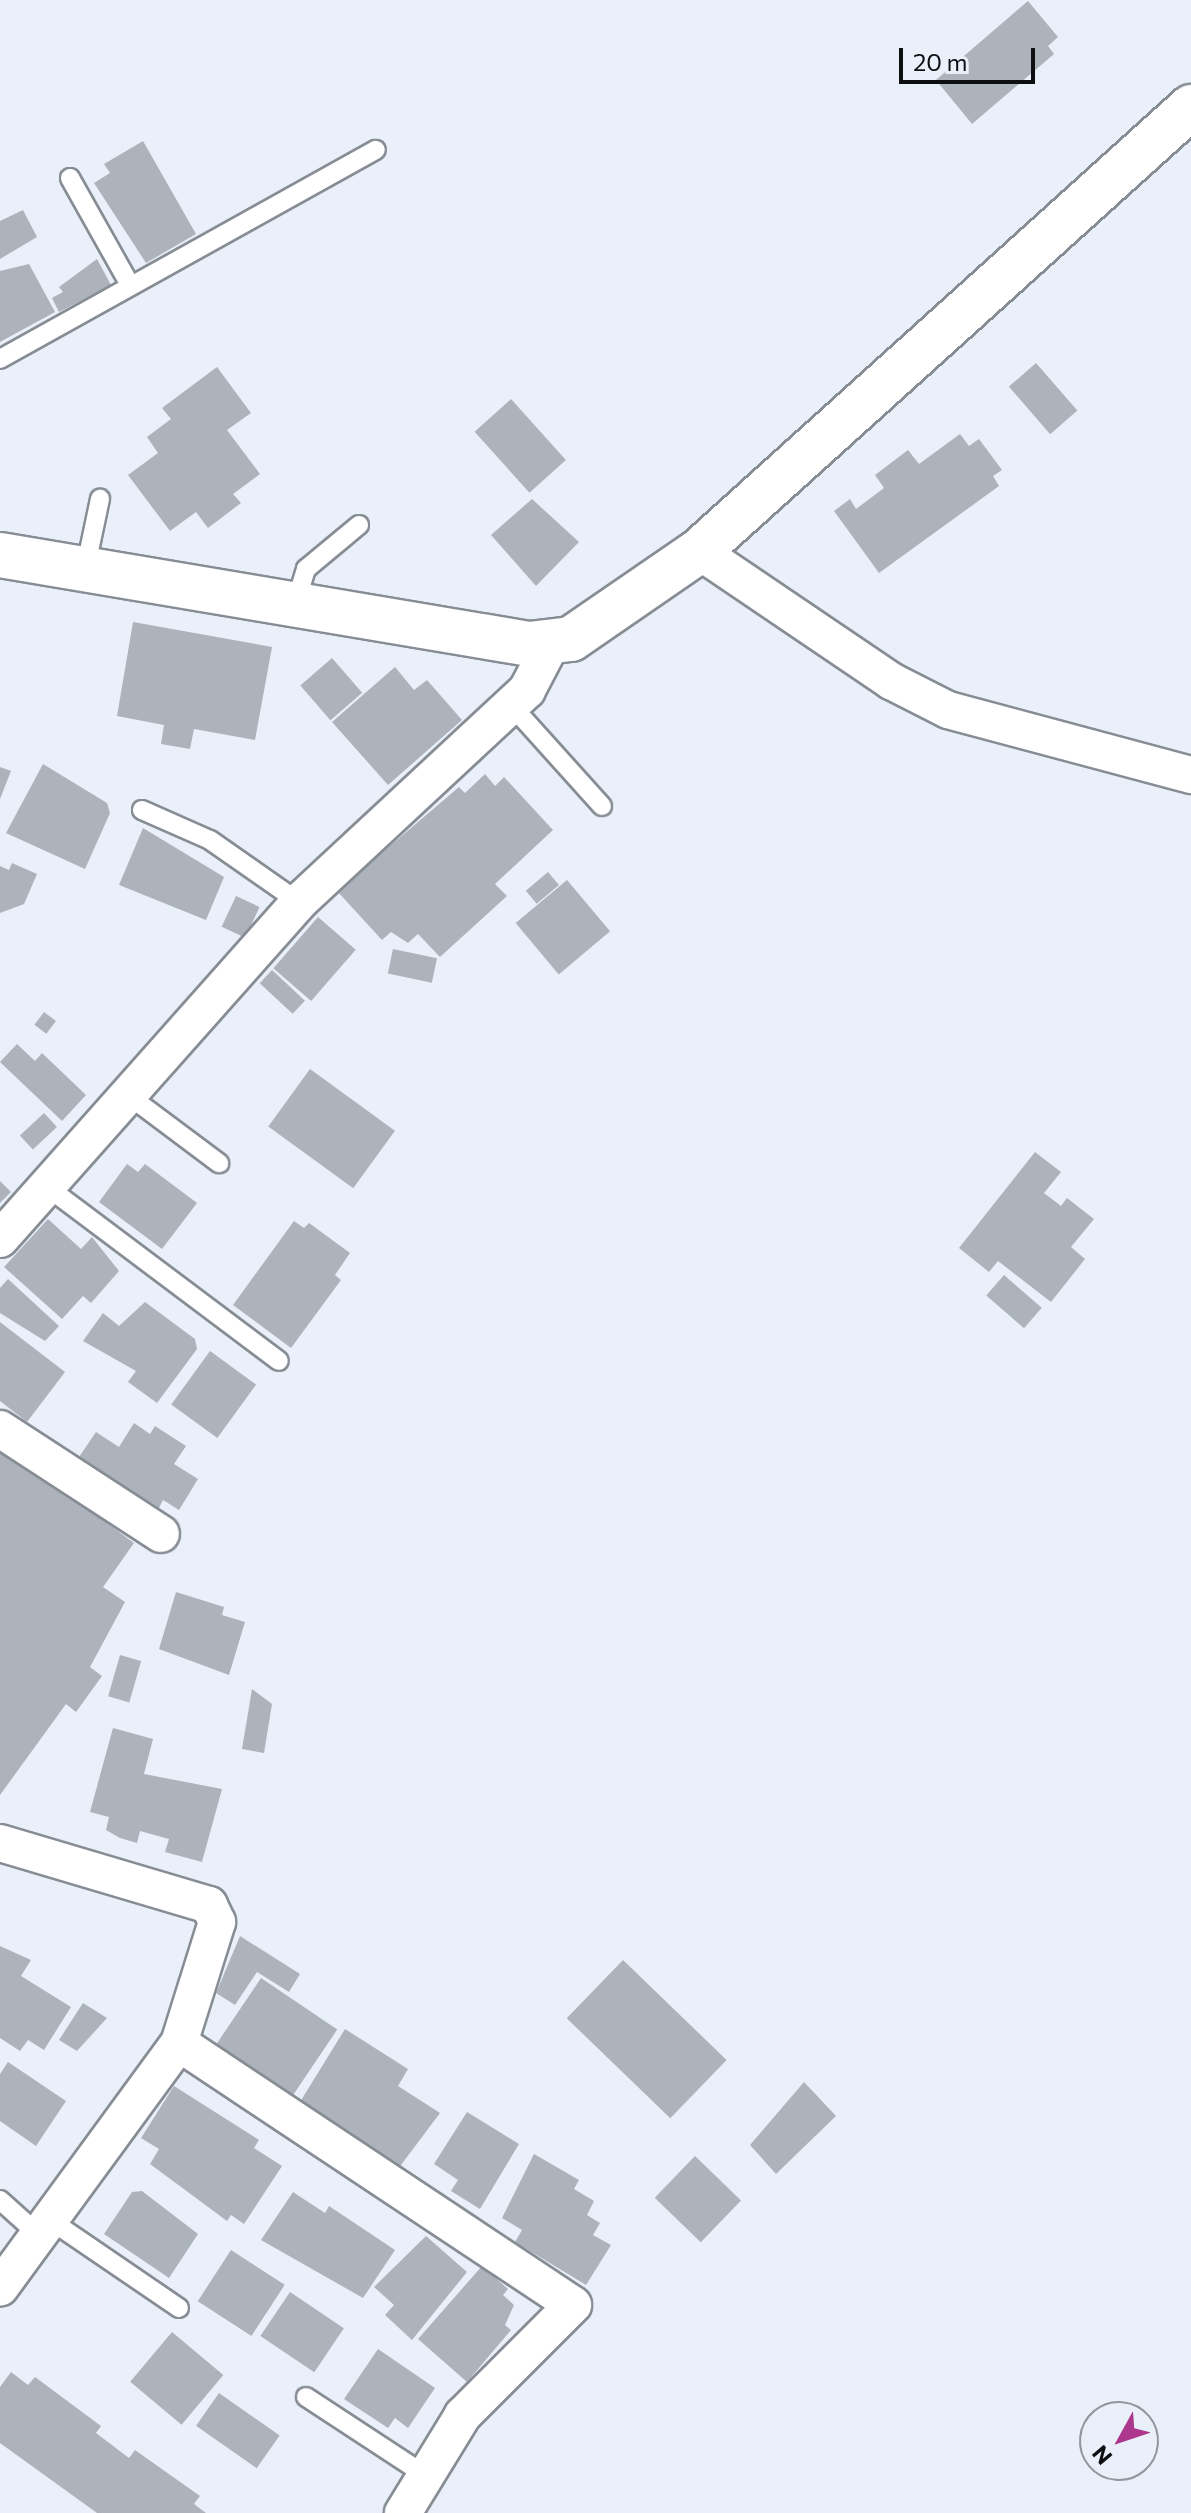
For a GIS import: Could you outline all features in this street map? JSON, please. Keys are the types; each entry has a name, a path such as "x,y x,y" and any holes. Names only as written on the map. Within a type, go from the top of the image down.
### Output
{"street":[{"path":"0,555 551,644 593,629 699,551 1191,107"},
{"path":"699,551 891,681 948,710 1191,775"},
{"path":"0,1239 46,1186 132,1098 299,902 511,705 551,644"},
{"path":"0,1429 161,1534"},
{"path":"0,1843 209,1905 217,1922 179,2043 0,2288"},
{"path":"179,2043 573,2305 463,2415 403,2513"}],"lane":[{"path":"0,359 376,150"},
{"path":"70,178 130,285"},
{"path":"85,570 100,499"},
{"path":"295,605 306,569 359,525"},
{"path":"511,705 602,806"},
{"path":"142,810 210,840 299,902"},
{"path":"132,1098 219,1163"},
{"path":"46,1186 279,1361"},
{"path":"0,2200 179,2308"},
{"path":"306,2397 425,2475"}],"building":[{"path":"1028,1 1058,37 1048,46 1054,54 972,124 936,80"},
{"path":"143,141 196,234 146,263 94,183 110,173 104,164"},
{"path":"23,210 37,237 0,259 0,221"},
{"path":"97,259 111,285 59,312 52,298 63,292 59,287"},
{"path":"29,264 55,312 0,342 0,271"},
{"path":"1036,363 1077,411 1050,434 1009,387"},
{"path":"217,367 251,413 227,430 260,474 233,494 241,503 208,528 196,512 170,531 128,475 158,453 147,437 171,419 162,408"},
{"path":"511,399 566,460 529,493 475,432"},
{"path":"960,434 969,446 979,439 1002,470 993,476 999,486 879,573 834,511 850,499 856,509 884,488 875,475 908,450 919,464"},
{"path":"532,499 579,542 536,586 491,535"},
{"path":"133,622 272,647 255,740 194,729 190,749 161,744 164,725 117,716"},
{"path":"332,658 362,693 330,720 300,686"},
{"path":"395,667 414,690 427,680 462,720 388,785 332,722"},
{"path":"43,764 107,803 110,813 85,869 6,833"},
{"path":"0,767 11,771 0,799"},
{"path":"485,774 495,786 504,777 553,830 495,884 507,896 440,957 418,934 408,943 391,932 382,940 337,891 459,787 465,793"},
{"path":"143,828 224,877 206,920 119,885"},
{"path":"12,863 37,874 24,904 0,913 0,866 9,870"},
{"path":"548,872 559,885 537,904 526,891"},
{"path":"567,880 610,931 559,974 516,923"},
{"path":"236,896 260,907 245,938 222,927"},
{"path":"318,917 356,950 311,1001 273,968"},
{"path":"393,949 437,958 432,983 388,973"},
{"path":"272,970 305,1001 293,1014 260,983"},
{"path":"44,1012 56,1021 46,1034 34,1025"},
{"path":"17,1044 35,1061 42,1053 86,1095 62,1121 0,1062"},
{"path":"310,1069 395,1131 353,1188 268,1126"},
{"path":"44,1113 57,1127 33,1149 20,1136"},
{"path":"1035,1152 1061,1172 1044,1193 1061,1206 1067,1198 1094,1219 1071,1247 1085,1259 1051,1302 998,1261 989,1272 959,1248"},
{"path":"127,1164 138,1172 145,1164 197,1203 162,1249 99,1202"},
{"path":"0,1181 11,1192 0,1203"},
{"path":"48,1219 81,1249 92,1237 119,1271 91,1303 83,1296 62,1319 4,1267"},
{"path":"294,1221 304,1228 309,1223 350,1253 335,1275 341,1280 291,1348 233,1305"},
{"path":"1004,1275 1042,1308 1024,1328 986,1295"},
{"path":"8,1279 59,1326 45,1341 0,1313 0,1288"},
{"path":"145,1302 195,1339 197,1349 157,1403 128,1382 136,1371 83,1341 103,1313 119,1326"},
{"path":"0,1322 65,1372 27,1422 0,1401"},
{"path":"210,1351 256,1385 217,1438 171,1404"},
{"path":"134,1423 150,1434 155,1426 186,1446 174,1464 198,1479 179,1510 163,1500 159,1508 79,1457 96,1432 119,1447"},
{"path":"0,1444 134,1543 103,1587 125,1602 90,1667 102,1676 76,1712 66,1704 0,1795"},
{"path":"176,1592 224,1607 222,1615 245,1622 229,1675 159,1649"},
{"path":"120,1655 141,1661 129,1702 108,1696"},
{"path":"252,1689 272,1704 264,1753 242,1749"},
{"path":"113,1728 153,1739 144,1774 222,1789 202,1862 165,1852 169,1839 140,1831 137,1843 120,1838 106,1830 109,1817 90,1812"},
{"path":"240,1936 300,1974 289,1992 257,1972 235,2005 216,1993"},
{"path":"0,1946 31,1960 21,1976 71,2007 44,2050 28,2040 20,2051 0,2038"},
{"path":"623,1960 727,2060 670,2118 567,2018"},
{"path":"261,1978 337,2029 290,2100 213,2048"},
{"path":"83,2003 107,2018 77,2051 59,2040"},
{"path":"345,2029 408,2069 398,2086 440,2113 398,2169 300,2102"},
{"path":"8,2062 66,2101 36,2146 0,2121 0,2074"},
{"path":"804,2082 836,2116 776,2174 750,2145"},
{"path":"174,2086 259,2140 254,2148 282,2166 244,2224 231,2215 227,2221 150,2164 159,2149 141,2138"},
{"path":"467,2112 519,2144 480,2209 451,2191 458,2180 434,2164"},
{"path":"534,2154 579,2180 574,2189 594,2201 587,2215 600,2223 593,2235 611,2245 586,2285 515,2242 522,2230 502,2218"},
{"path":"695,2156 741,2200 701,2242 655,2198"},
{"path":"142,2191 198,2234 169,2278 104,2234 132,2192"},
{"path":"293,2192 325,2213 329,2206 395,2250 363,2298 261,2240"},
{"path":"426,2236 467,2272 412,2340 385,2315 394,2305 374,2287"},
{"path":"231,2250 285,2285 251,2336 198,2301"},
{"path":"482,2266 508,2289 503,2295 514,2305 505,2325 511,2330 467,2382 418,2339"},
{"path":"290,2292 344,2328 314,2372 260,2336"},
{"path":"172,2332 223,2375 182,2425 130,2382"},
{"path":"378,2349 435,2388 408,2428 395,2418 388,2428 344,2399"},
{"path":"11,2372 28,2385 35,2377 101,2426 96,2433 129,2458 135,2450 200,2496 194,2504 206,2513 97,2513 0,2443 0,2387"},
{"path":"219,2393 280,2435 257,2468 196,2426"}]}
